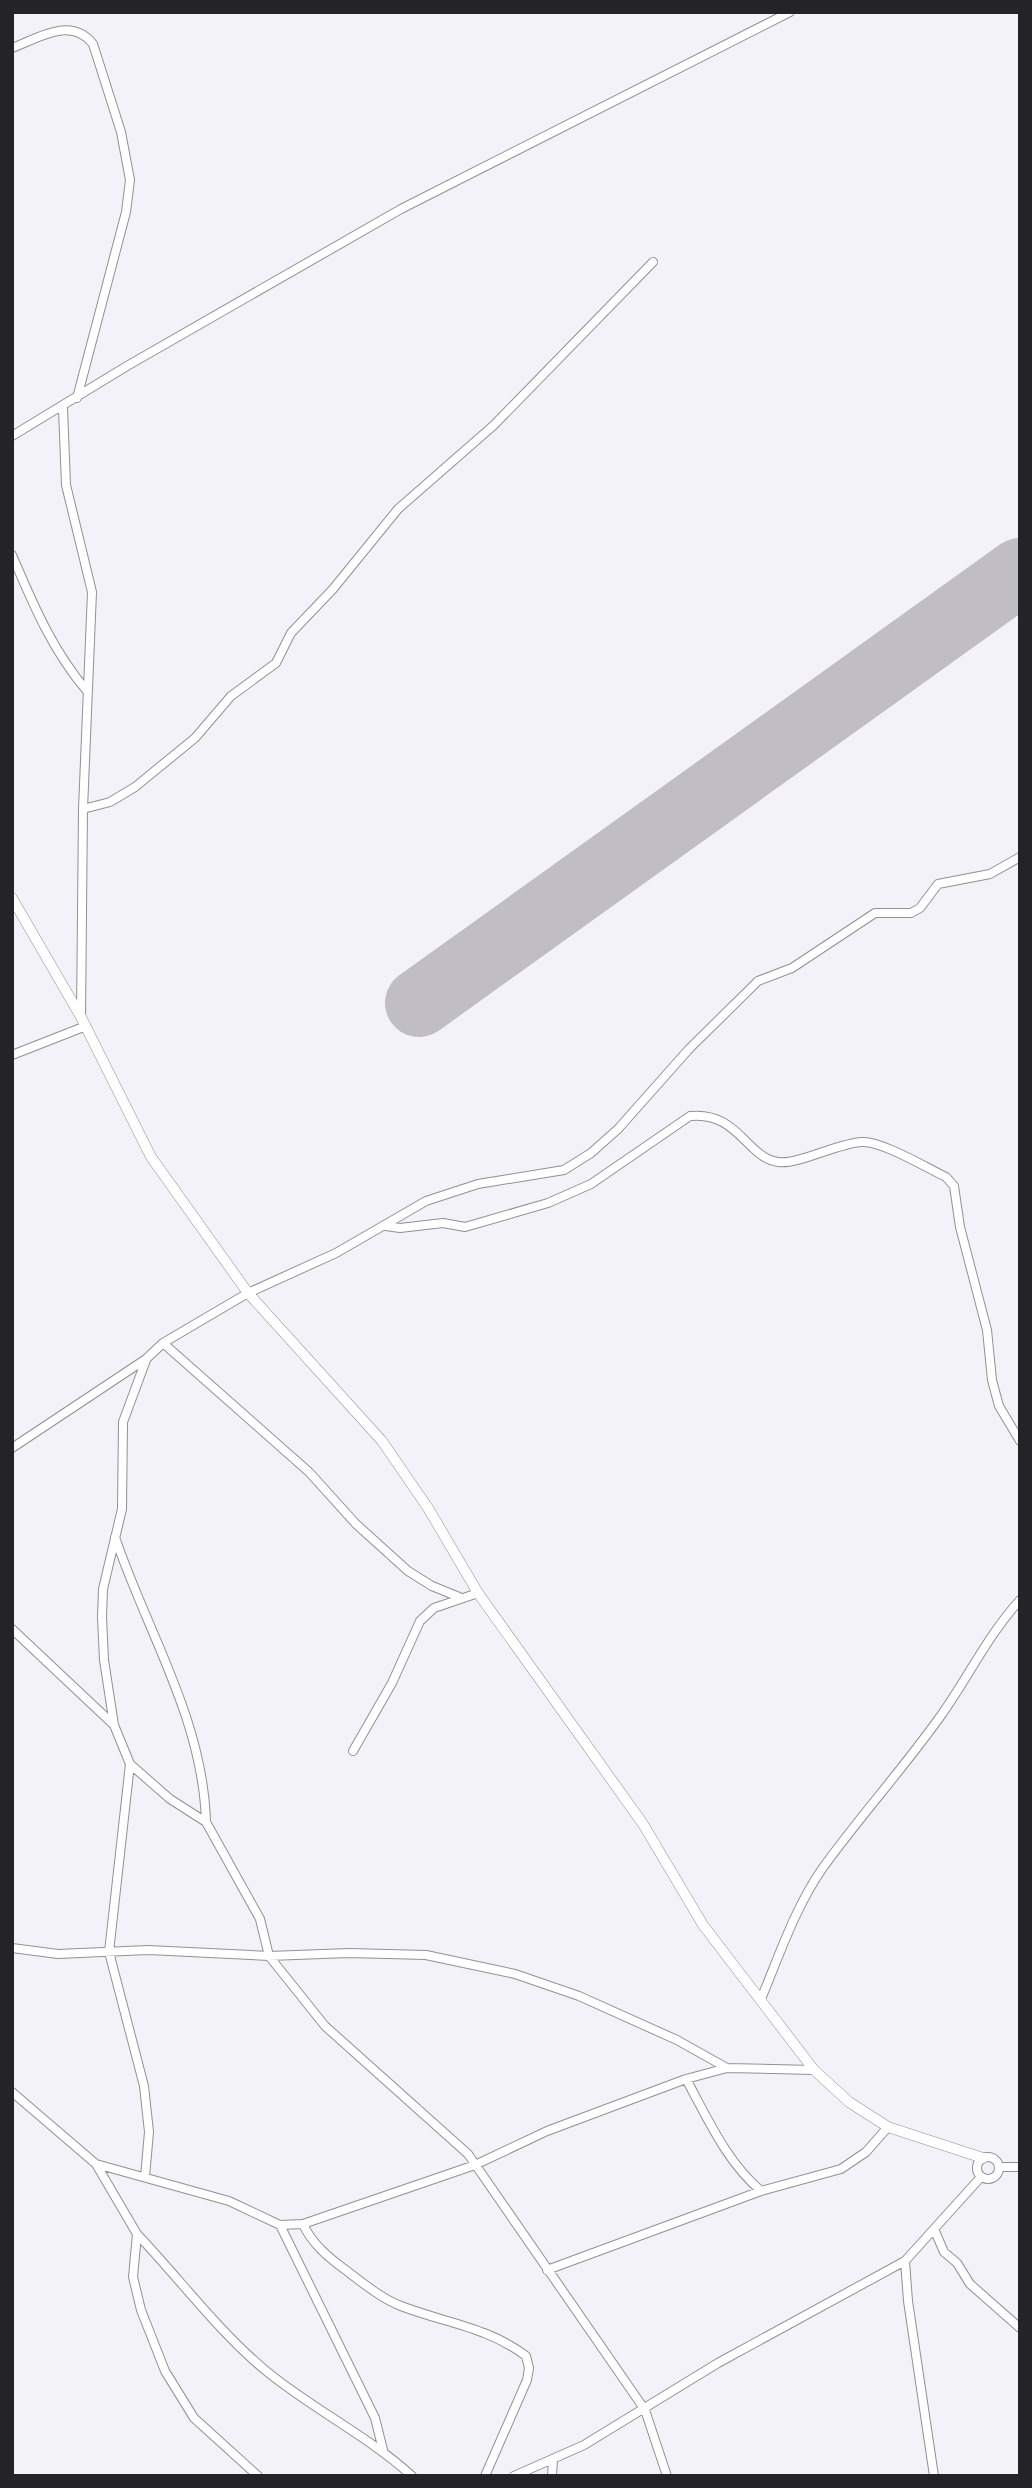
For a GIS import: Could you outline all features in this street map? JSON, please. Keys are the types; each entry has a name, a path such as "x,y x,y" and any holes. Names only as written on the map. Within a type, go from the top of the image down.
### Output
{"street":[{"path":"12,436 401,209 790,12"},
{"path":"12,48 60,30 79,32 88,37 93,44 121,132 127,168 126,212 76,399"},
{"path":"83,809 110,802 135,788 195,738 231,696 276,663 291,634 333,589 398,509 494,425 653,262"},
{"path":"63,408 66,485 92,592 83,809 84,1022"},
{"path":"12,555 40,622 65,665 87,691"},
{"path":"12,1448 146,1359 163,1343 248,1293 310,1266 386,1226 426,1201 478,1184 564,1170 591,1153 618,1129 689,1049 758,981 792,968 874,913 911,913 920,908 939,884 990,874 1020,857"},
{"path":"12,898 84,1022 151,1157 248,1293 382,1441 428,1508 478,1592 643,1824 703,1925 814,2070 849,2102 888,2127 983,2158 996,2159 1000,2167"},
{"path":"12,1055 84,1022"},
{"path":"386,1226 400,1228 443,1223 465,1227 548,1203 591,1184 691,1116 707,1114 721,1120 768,1158 781,1163 849,1143 870,1143 946,1177 954,1186 960,1227 987,1330 992,1380 999,1406 1020,1441"},
{"path":"163,1343 291,1455 356,1524 408,1571 432,1586 459,1597"},
{"path":"146,1359 123,1422 122,1509 103,1589 104,1660 114,1725 130,1764 170,1799 206,1822"},
{"path":"115,1536 130,1583 178,1691 198,1751 205,1794 206,1822 260,1919 269,1956 325,2026 459,2144 645,2410 667,2476"},
{"path":"353,1751 392,1683 420,1621 434,1608 478,1592"},
{"path":"761,1999 795,1918 822,1869 892,1783 944,1711 998,1625 1020,1600"},
{"path":"12,1629 114,1725"},
{"path":"130,1764 109,1952 144,2086 149,2132 145,2177"},
{"path":"12,1948 58,1954 148,1950 269,1956 374,1953 426,1955 466,1961 579,1996 677,2040 727,2068"},
{"path":"96,2164 229,2200 280,2225 303,2224 475,2165 547,2131 686,2078 727,2068 814,2070"},
{"path":"686,2078 726,2152 743,2176 761,2191"},
{"path":"12,2092 96,2164 137,2234 262,2368 299,2396 383,2450 412,2476"},
{"path":"547,2270 761,2191 841,2169 866,2152 888,2127"},
{"path":"981,2177 978,2164 983,2158"},
{"path":"1000,2167 1020,2167"},
{"path":"981,2177 994,2178 1000,2167"},
{"path":"514,2476 553,2460 645,2410 718,2363 905,2261 981,2177"},
{"path":"303,2224 308,2235 327,2256 380,2296 401,2306 495,2336 526,2356 529,2368 527,2380 485,2476"},
{"path":"280,2225 370,2406 383,2450"},
{"path":"934,2229 944,2252 957,2263 970,2284 1020,2328"},
{"path":"137,2234 132,2277 165,2371 194,2418 258,2476"},
{"path":"905,2261 908,2301 934,2476"},
{"path":"552,2476 553,2460"}],"runway":[{"path":"419,1003 1020,572"}]}
